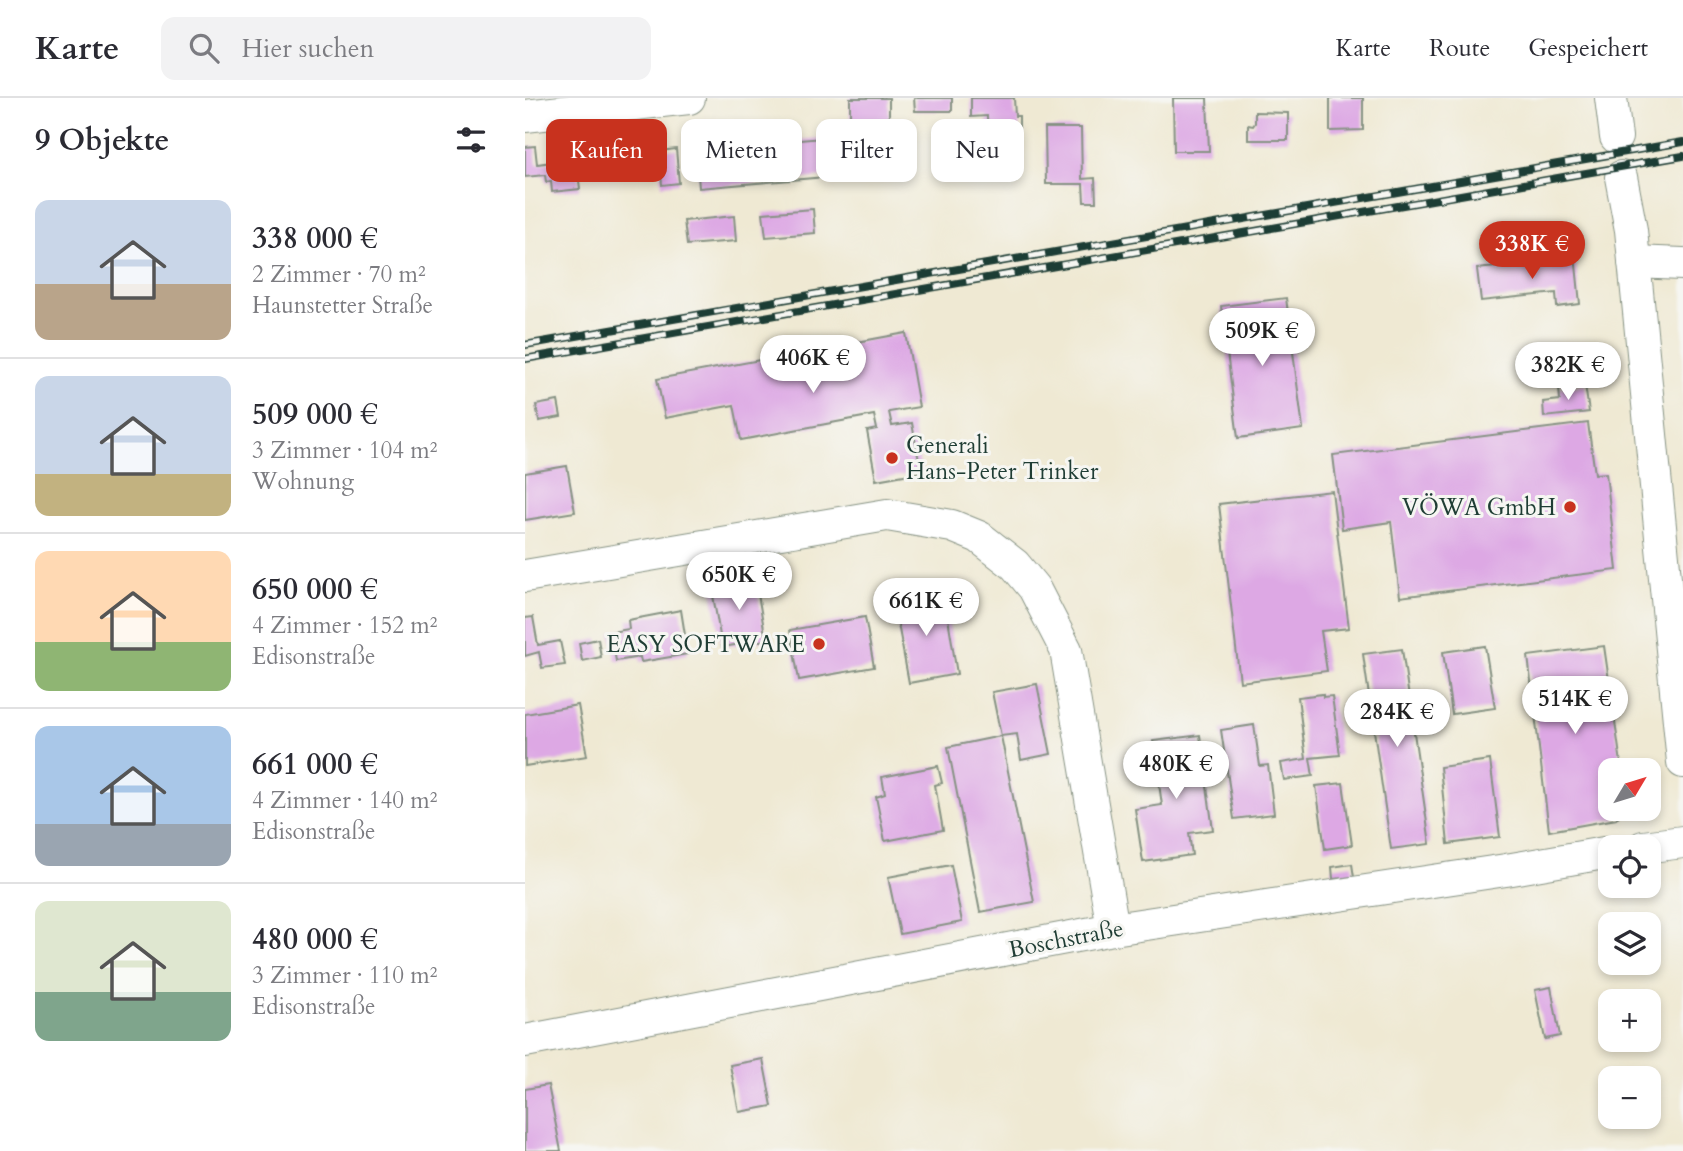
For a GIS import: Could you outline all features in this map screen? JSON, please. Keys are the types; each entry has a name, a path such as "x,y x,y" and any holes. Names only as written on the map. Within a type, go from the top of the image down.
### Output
{"street":[{"path":"525,116 689,98"},
{"path":"1611,98 1616,137"},
{"path":"1621,177 1634,262 1683,761"},
{"path":"1634,262 1683,264"},
{"path":"525,576 887,514 952,526 979,537 1015,565 1034,589 1066,650 1113,929"},
{"path":"1661,845 1683,842"},
{"name":"Boschstraße","path":"525,1041 1113,929 1598,854"}],"building":[{"path":"850,98 889,98 889,119 850,119"},
{"path":"914,98 952,98 952,111 915,111"},
{"path":"971,98 1014,98 1015,116 1019,116 1019,119 987,119 987,116 971,117"},
{"path":"1173,98 1207,98 1209,151 1174,151"},
{"path":"1330,98 1363,98 1363,130 1330,131"},
{"path":"1255,112 1288,113 1288,140 1248,140 1248,125 1253,126 1255,123"},
{"path":"1045,128 1081,128 1082,179 1095,178 1096,202 1084,202 1083,184 1046,184"},
{"path":"816,139 816,178 802,179 802,140"},
{"path":"535,146 537,164 546,163 546,182 545,175 525,177 525,147"},
{"path":"676,149 679,183 662,185 662,182 667,182 667,150"},
{"path":"551,182 579,182 580,189 552,192"},
{"path":"699,182 768,182 699,188"},
{"path":"813,209 815,233 766,237 763,213"},
{"path":"734,216 736,241 687,245 684,221"},
{"path":"1575,255 1580,304 1557,307 1556,293 1481,301 1477,269 1552,261 1552,258"},
{"path":"1286,298 1303,429 1238,438 1221,306"},
{"path":"906,333 919,407 889,412 892,426 912,423 921,472 876,480 867,431 877,429 874,415 741,440 734,405 665,418 657,379"},
{"path":"1588,348 1592,380 1561,383 1558,352"},
{"path":"1585,385 1589,412 1544,417 1543,402 1560,400 1559,388"},
{"path":"558,401 561,417 539,421 536,405"},
{"path":"1588,423 1595,474 1606,473 1617,570 1400,597 1391,522 1342,529 1333,455"},
{"path":"567,466 575,512 525,520 525,473"},
{"path":"1332,491 1349,628 1321,631 1327,671 1240,682 1219,504"},
{"path":"755,577 766,640 722,647 711,584"},
{"path":"944,593 957,674 909,683 894,602"},
{"path":"681,610 688,654 641,662 640,657 616,661 611,632 629,629 628,620"},
{"path":"533,617 538,645 560,641 565,665 542,668 539,652 525,656 525,618"},
{"path":"865,617 874,667 799,680 790,630"},
{"path":"598,639 601,657 582,661 579,643"},
{"path":"1485,646 1495,708 1452,714 1443,652"},
{"path":"1604,646 1620,758 1598,758 1598,821 1605,821 1549,831 1528,656"},
{"path":"1402,649 1430,844 1391,849 1363,654"},
{"path":"1037,684 1051,754 1021,760 1017,734 1001,736 992,692"},
{"path":"1323,694 1323,697 1332,696 1340,755 1310,758 1313,776 1284,780 1281,763 1306,759 1298,697"},
{"path":"578,705 587,756 525,766 525,714"},
{"path":"1254,725 1260,766 1268,765 1274,814 1234,819 1221,730"},
{"path":"1200,735 1213,830 1189,833 1192,855 1143,862 1135,809 1162,805 1153,741"},
{"path":"1001,736 1034,902 980,912 948,747"},
{"path":"1490,760 1500,837 1448,844 1440,767"},
{"path":"938,766 942,783 935,785 943,830 885,841 876,797 885,794 882,777"},
{"path":"1343,783 1352,845 1325,849 1316,786"},
{"path":"1352,864 1354,877 1333,879 1332,867"},
{"path":"951,865 962,922 900,934 888,877"},
{"path":"1551,987 1560,1036 1545,1039 1535,990"},
{"path":"763,1059 772,1106 739,1112 730,1065"},
{"path":"548,1085 561,1151 525,1151 525,1089"}],"railway":[{"path":"525,345 1683,142"},
{"path":"525,359 1683,156"}],"place":[{"name":"Generali Hans-Peter Trinker","path":"892,458"},
{"name":"VÖWA GmbH","path":"1570,507"},
{"name":"EASY SOFTWARE","path":"819,644"}]}
